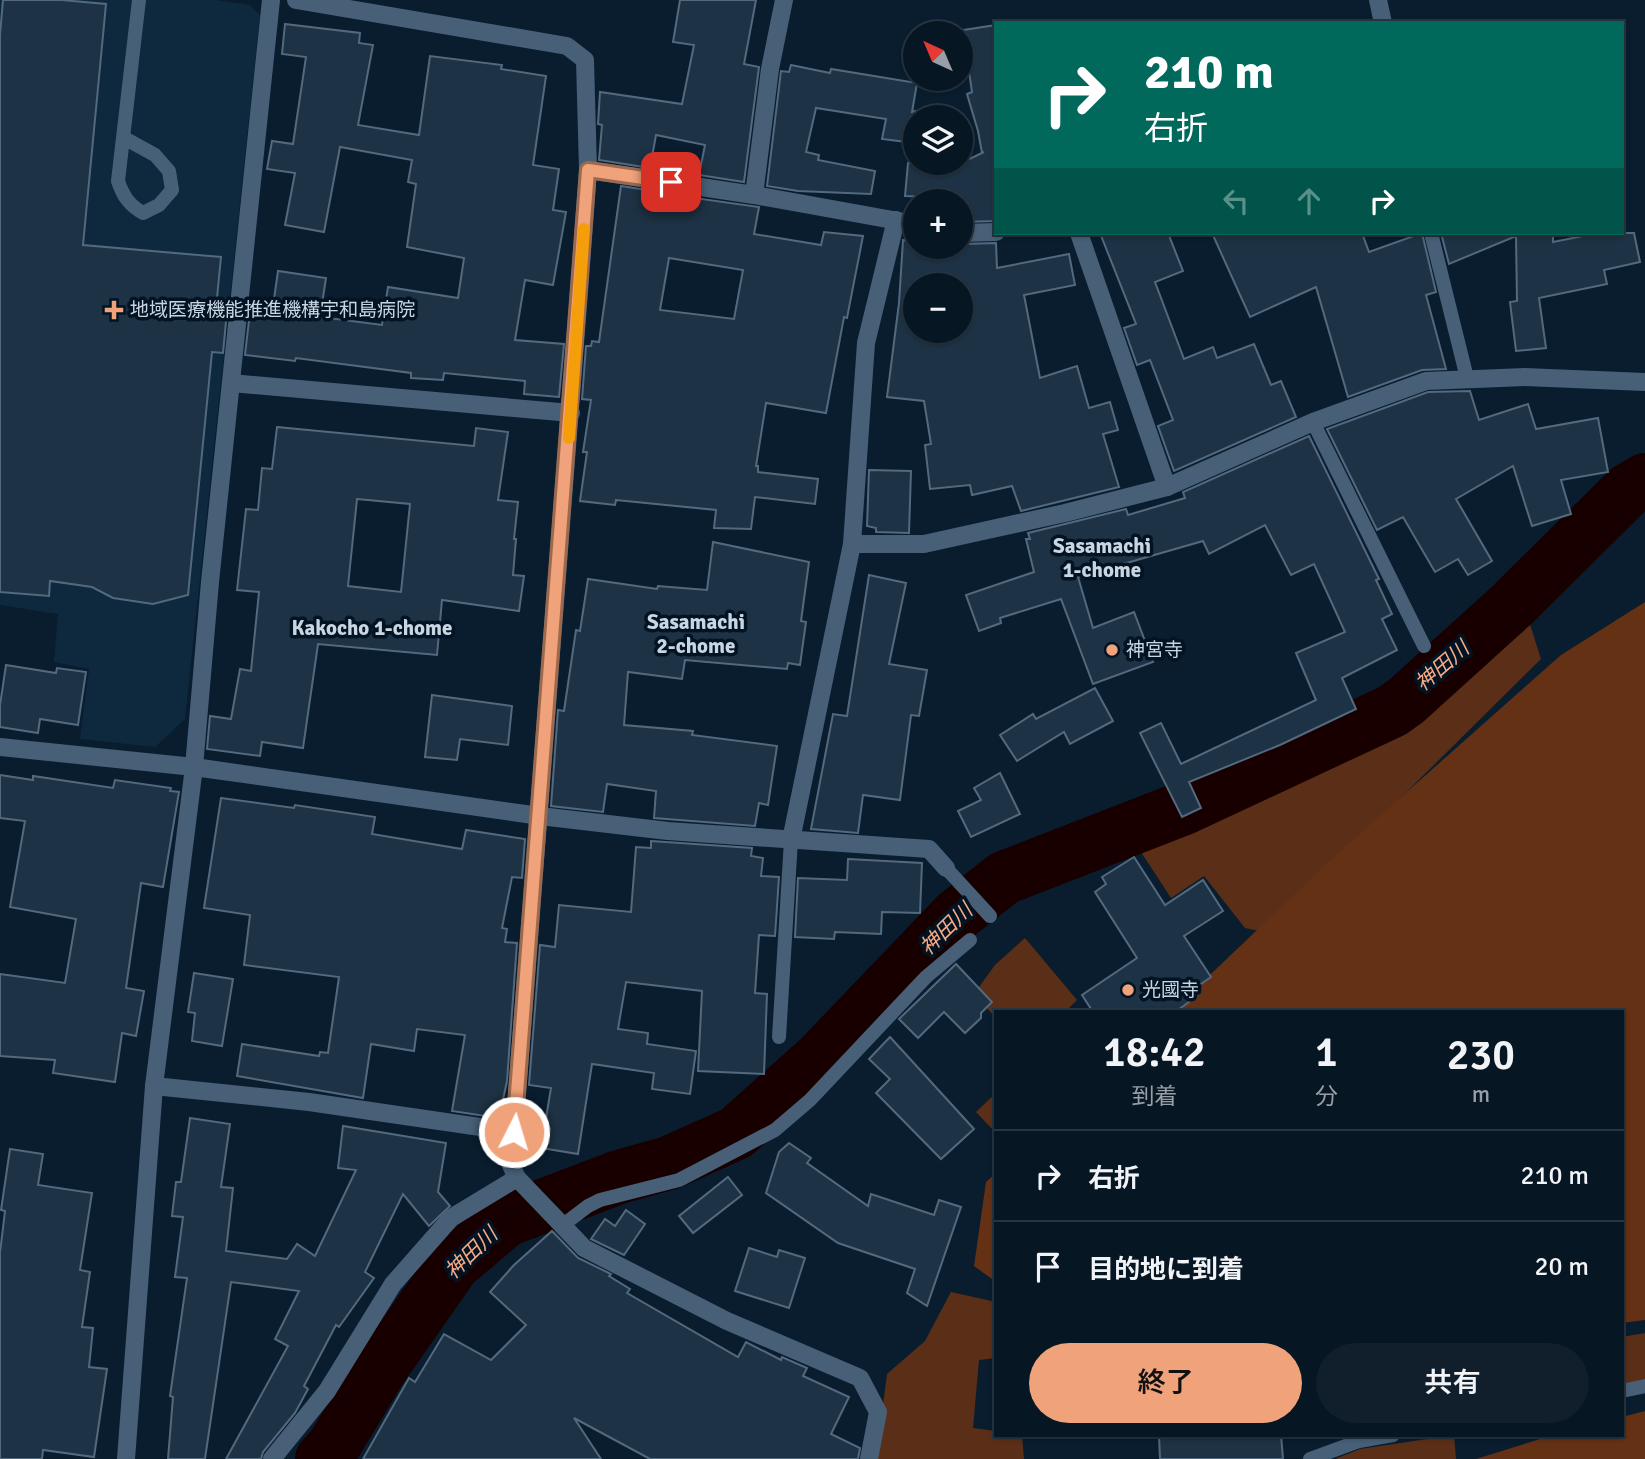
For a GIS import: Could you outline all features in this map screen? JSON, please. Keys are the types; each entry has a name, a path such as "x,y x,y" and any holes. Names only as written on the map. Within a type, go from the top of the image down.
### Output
{"street":[{"path":"126,1459 154,1086 194,768 210,582 271,0"},
{"path":"296,0 567,46 585,61 588,170 540,816 514,1132 509,1161 522,1183 584,1248 727,1321 859,1378 878,1412 869,1459"},
{"path":"754,195 770,69 784,0"},
{"path":"1378,0 1383,21"},
{"path":"588,170 903,221"},
{"path":"790,839 852,544 866,343 896,220"},
{"path":"973,233 994,232"},
{"path":"1080,235 1167,487"},
{"path":"852,544 924,544 1167,487 1313,422 1426,381 1525,377 1645,382"},
{"path":"231,383 571,413"},
{"path":"0,747 194,768 668,831 929,849 947,868"},
{"path":"154,1086 309,1102 514,1132"},
{"path":"272,1459 327,1391 393,1284 451,1218 522,1183"}],"lane":[{"path":"124,138 155,155 170,171 172,190 159,205 143,213 122,195 118,181 139,0"},
{"path":"1431,235 1467,378"},
{"path":"1313,422 1424,646"},
{"path":"779,1037 790,839"},
{"path":"947,868 990,916"},
{"path":"558,1220 600,1200 680,1180 775,1130 810,1100 926,977 970,940"},
{"path":"1624,1391 1645,1386"},
{"path":"1310,1459 1359,1441 1382,1437"}],"shaded area":[{"name":"地域医療機能推進機構宇和島病院","path":"0,0 215,0 250,5 260,15 185,719 155,747 80,739 89,669 54,662 58,614 0,605"},
{"path":"1645,602 1645,1320 1624,1323 1624,1010 1173,1010 1338,853 1561,655"},
{"path":"1528,618 1541,659 1265,932 1245,928 1204,876 1171,898 1139,849 1348,758"},
{"path":"1025,938 1077,1000 1068,1010 994,1010 994,1016 974,994 995,965"},
{"path":"994,1095 994,1131 976,1112"},
{"path":"994,1175 994,1281 974,1266 986,1182"},
{"path":"951,1292 994,1302 994,1358 979,1360 973,1428 994,1431 994,1437 1022,1437 1024,1459 876,1459 887,1374 925,1341"},
{"path":"1645,1333 1645,1381 1624,1386 1624,1337"},
{"path":"1645,1411 1645,1459 1476,1459 1547,1437 1624,1437 1624,1416"},
{"path":"1454,1437 1456,1459 1335,1459 1360,1449"}],"building":[{"name":"地域医療機能推進機構宇和島病院","path":"3,0 62,0 106,4 83,245 221,257 217,298 228,300 223,353 212,352 188,595 153,604 113,598 92,587 50,581 49,596 0,592 0,35"},
{"path":"680,0 756,0 744,64 759,67 744,182 699,175 705,145 656,135 650,168 599,160 602,125 598,124 600,92 682,104 694,45 673,42"},
{"path":"285,24 360,33 359,43 373,45 358,125 419,135 430,56 502,65 501,69 546,76 533,165 559,169 553,210 566,212 553,285 525,280 515,340 564,344 559,397 524,394 525,381 444,373 443,380 411,378 411,373 296,358 295,361 245,355 251,303 273,306 278,271 326,278 320,317 382,325 388,287 458,298 464,258 407,247 416,184 408,182 412,160 340,147 324,232 285,225 295,173 267,169 272,141 293,144 306,57 282,54"},
{"path":"994,25 994,221 973,222 973,189 906,189 907,175 973,175 973,157 982,153 973,105 970,105 967,94 973,91 973,28"},
{"path":"791,65 830,73 831,69 903,81 903,91 916,91 913,105 903,105 903,142 882,139 886,119 816,108 806,152 819,155 818,160 875,171 871,194 798,191 767,186 781,71 789,72"},
{"path":"621,186 647,190 646,195 694,203 695,198 759,207 754,234 821,245 824,232 863,236 826,413 766,403 756,466 758,472 818,479 815,504 755,497 751,529 714,528 716,510 616,500 615,505 580,501 587,452 583,452 591,400 582,399 586,346 591,346 592,341 599,342","holes":["669,258 743,270 734,319 660,310"]},
{"path":"1634,233 1640,262 1604,270 1607,284 1539,298 1546,348 1516,351 1510,302 1517,301 1516,236 1449,264 1442,235 1553,235 1553,242 1588,235"},
{"path":"1101,235 1169,235 1183,271 1155,282 1184,359 1213,347 1217,358 1254,344 1271,385 1281,381 1296,417 1174,471 1158,426 1173,420 1150,360 1137,365 1124,328 1136,324"},
{"path":"1213,235 1363,235 1369,252 1422,235 1436,292 1426,295 1446,369 1422,370 1348,397 1316,287 1250,317"},
{"path":"903,240 903,259 973,259 973,244 996,243 997,268 1069,254 1075,285 1024,295 1040,378 1077,366 1089,408 1110,402 1118,430 1103,434 1119,487 1021,511 1012,486 972,495 970,485 930,489 925,445 931,444 924,401 887,397 899,303"},
{"path":"1470,391 1479,420 1528,404 1536,429 1598,418 1608,472 1561,480 1571,514 1532,526 1513,466 1456,499 1492,561 1468,575 1458,559 1435,572 1403,517 1377,530 1327,429 1428,392"},
{"path":"277,427 474,446 476,428 508,432 498,500 518,502 513,575 524,576 519,611 442,600 437,655 318,644 303,748 262,742 260,756 207,749 210,716 231,719 240,669 251,671 259,592 237,590 246,509 258,510 262,468 272,469","holes":["357,499 410,504 401,592 348,586"]},
{"path":"1309,436 1379,579 1376,580 1392,614 1382,619 1397,650 1342,678 1356,709 1280,745 1189,782 1201,808 1182,817 1140,733 1161,723 1181,764 1316,700 1296,653 1345,632 1314,564 1291,575 1265,525 1209,554 1203,541 1078,577 1093,628 1134,612 1153,662 1093,684 1061,599 1000,618 1001,623 979,631 966,595 1034,572 1026,539 1030,539 1028,533 1126,509 1128,515 1185,498 1183,492"},
{"path":"869,470 911,471 909,533 876,532 876,528 867,526"},
{"path":"713,542 809,562 801,621 806,622 800,665 788,663 787,669 685,660 682,679 628,672 624,725 693,731 692,735 777,746 768,805 759,803 755,826 654,818 656,791 607,784 603,812 551,806 558,710 564,711 576,630 580,631 588,579 657,589 658,586 707,590"},
{"path":"869,575 906,583 889,664 927,670 919,716 911,715 900,800 863,795 858,833 811,829 833,714 847,716"},
{"path":"6,665 56,673 57,668 86,672 78,725 40,719 38,733 0,727 0,705"},
{"path":"1095,688 1113,721 1070,744 1064,732 1017,761 1000,735 1033,714 1036,719"},
{"path":"432,695 512,706 508,745 460,739 457,760 425,757"},
{"path":"1000,773 1020,814 971,837 958,811 981,800 974,788"},
{"path":"0,775 33,780 33,776 113,788 115,780 171,788 170,791 179,792 163,887 141,883 126,988 144,991 136,1036 122,1033 115,1082 53,1073 55,1060 0,1056 0,974 65,983 76,919 10,907 25,821 0,818"},
{"path":"221,798 294,808 295,805 375,817 372,834 462,849 466,830 525,839 522,878 512,877 502,928 507,929 505,942 517,943 507,1081 499,1118 452,1111 465,1035 417,1029 414,1051 371,1044 363,1098 237,1076 242,1044 319,1056 320,1052 328,1053 339,977 244,965 250,915 204,908"},
{"path":"651,841 752,848 751,856 763,858 761,876 779,877 775,936 759,935 755,993 767,994 764,1074 698,1071 702,991 626,982 618,1029 648,1033 647,1044 696,1051 690,1094 652,1089 654,1073 592,1064 578,1154 541,1148 551,1088 529,1085 540,945 555,947 559,905 631,912 636,847 651,848"},
{"path":"1134,857 1165,905 1203,880 1223,911 1184,936 1211,977 1185,995 1189,1002 1178,1010 1092,1010 1082,995 1137,958 1095,892 1106,884 1102,877"},
{"path":"848,859 922,863 920,913 882,912 881,934 835,932 834,939 795,937 798,878 847,880"},
{"path":"956,964 992,1002 981,1013 981,1018 965,1033 944,1012 918,1038 899,1019"},
{"path":"194,973 233,979 222,1046 192,1041 195,1013 188,1012"},
{"path":"890,1037 974,1129 941,1159 876,1093 890,1079 869,1059"},
{"path":"190,1118 230,1124 221,1187 233,1188 226,1251 287,1259 297,1244 315,1256 356,1170 338,1168 343,1126 446,1143 438,1192 450,1206 429,1226 403,1194 365,1272 374,1278 339,1327 336,1325 304,1386 308,1389 295,1413 263,1452 261,1459 226,1459 288,1346 275,1339 299,1291 231,1282 205,1459 168,1459 173,1397 170,1396 187,1278 175,1277 183,1217 172,1216 176,1182 181,1182"},
{"path":"789,1143 811,1158 807,1163 868,1206 871,1194 934,1215 939,1200 961,1207 927,1306 907,1293 915,1269 838,1243 766,1193 779,1152"},
{"path":"10,1149 43,1154 38,1185 92,1193 80,1270 90,1272 82,1327 93,1328 89,1367 107,1369 94,1457 43,1450 42,1459 0,1459 0,1253 5,1211 1,1210"},
{"path":"728,1177 742,1195 693,1233 679,1216"},
{"path":"626,1210 645,1224 624,1255 591,1239 605,1219 615,1226"},
{"path":"552,1231 578,1258 611,1274 609,1276 630,1289 627,1293 738,1357 746,1342 781,1360 782,1357 807,1368 803,1376 849,1397 831,1434 860,1448 858,1459 650,1459 574,1418 601,1459 363,1459 409,1378 415,1382 444,1334 491,1360 526,1325 490,1292 514,1265"},
{"path":"749,1248 777,1257 779,1250 805,1258 789,1308 735,1291"},
{"path":"1159,1437 1281,1437 1283,1459 1160,1459"}],"waterway":[{"name":"神田川","path":"322,1459 333,1447 379,1371 453,1265 506,1220 619,1177 669,1163 736,1133 819,1059 957,915 1004,878 1184,808 1392,711 1512,605 1628,490 1645,480"}],"slow traffic":[{"path":"569,438 584,229"}],"place":[{"name":"地域医療機能推進機構宇和島病院","path":"114,310"},
{"name":"神宮寺","path":"1112,650"},
{"name":"光國寺","path":"1128,990"}],"district":[{"name":"Sasamachi 1-chome","path":"1102,558"},
{"name":"Kakocho 1-chome","path":"372,628"},
{"name":"Sasamachi 2-chome","path":"696,634"}],"route":[{"path":"514,1132 588,170 671,182"}]}
